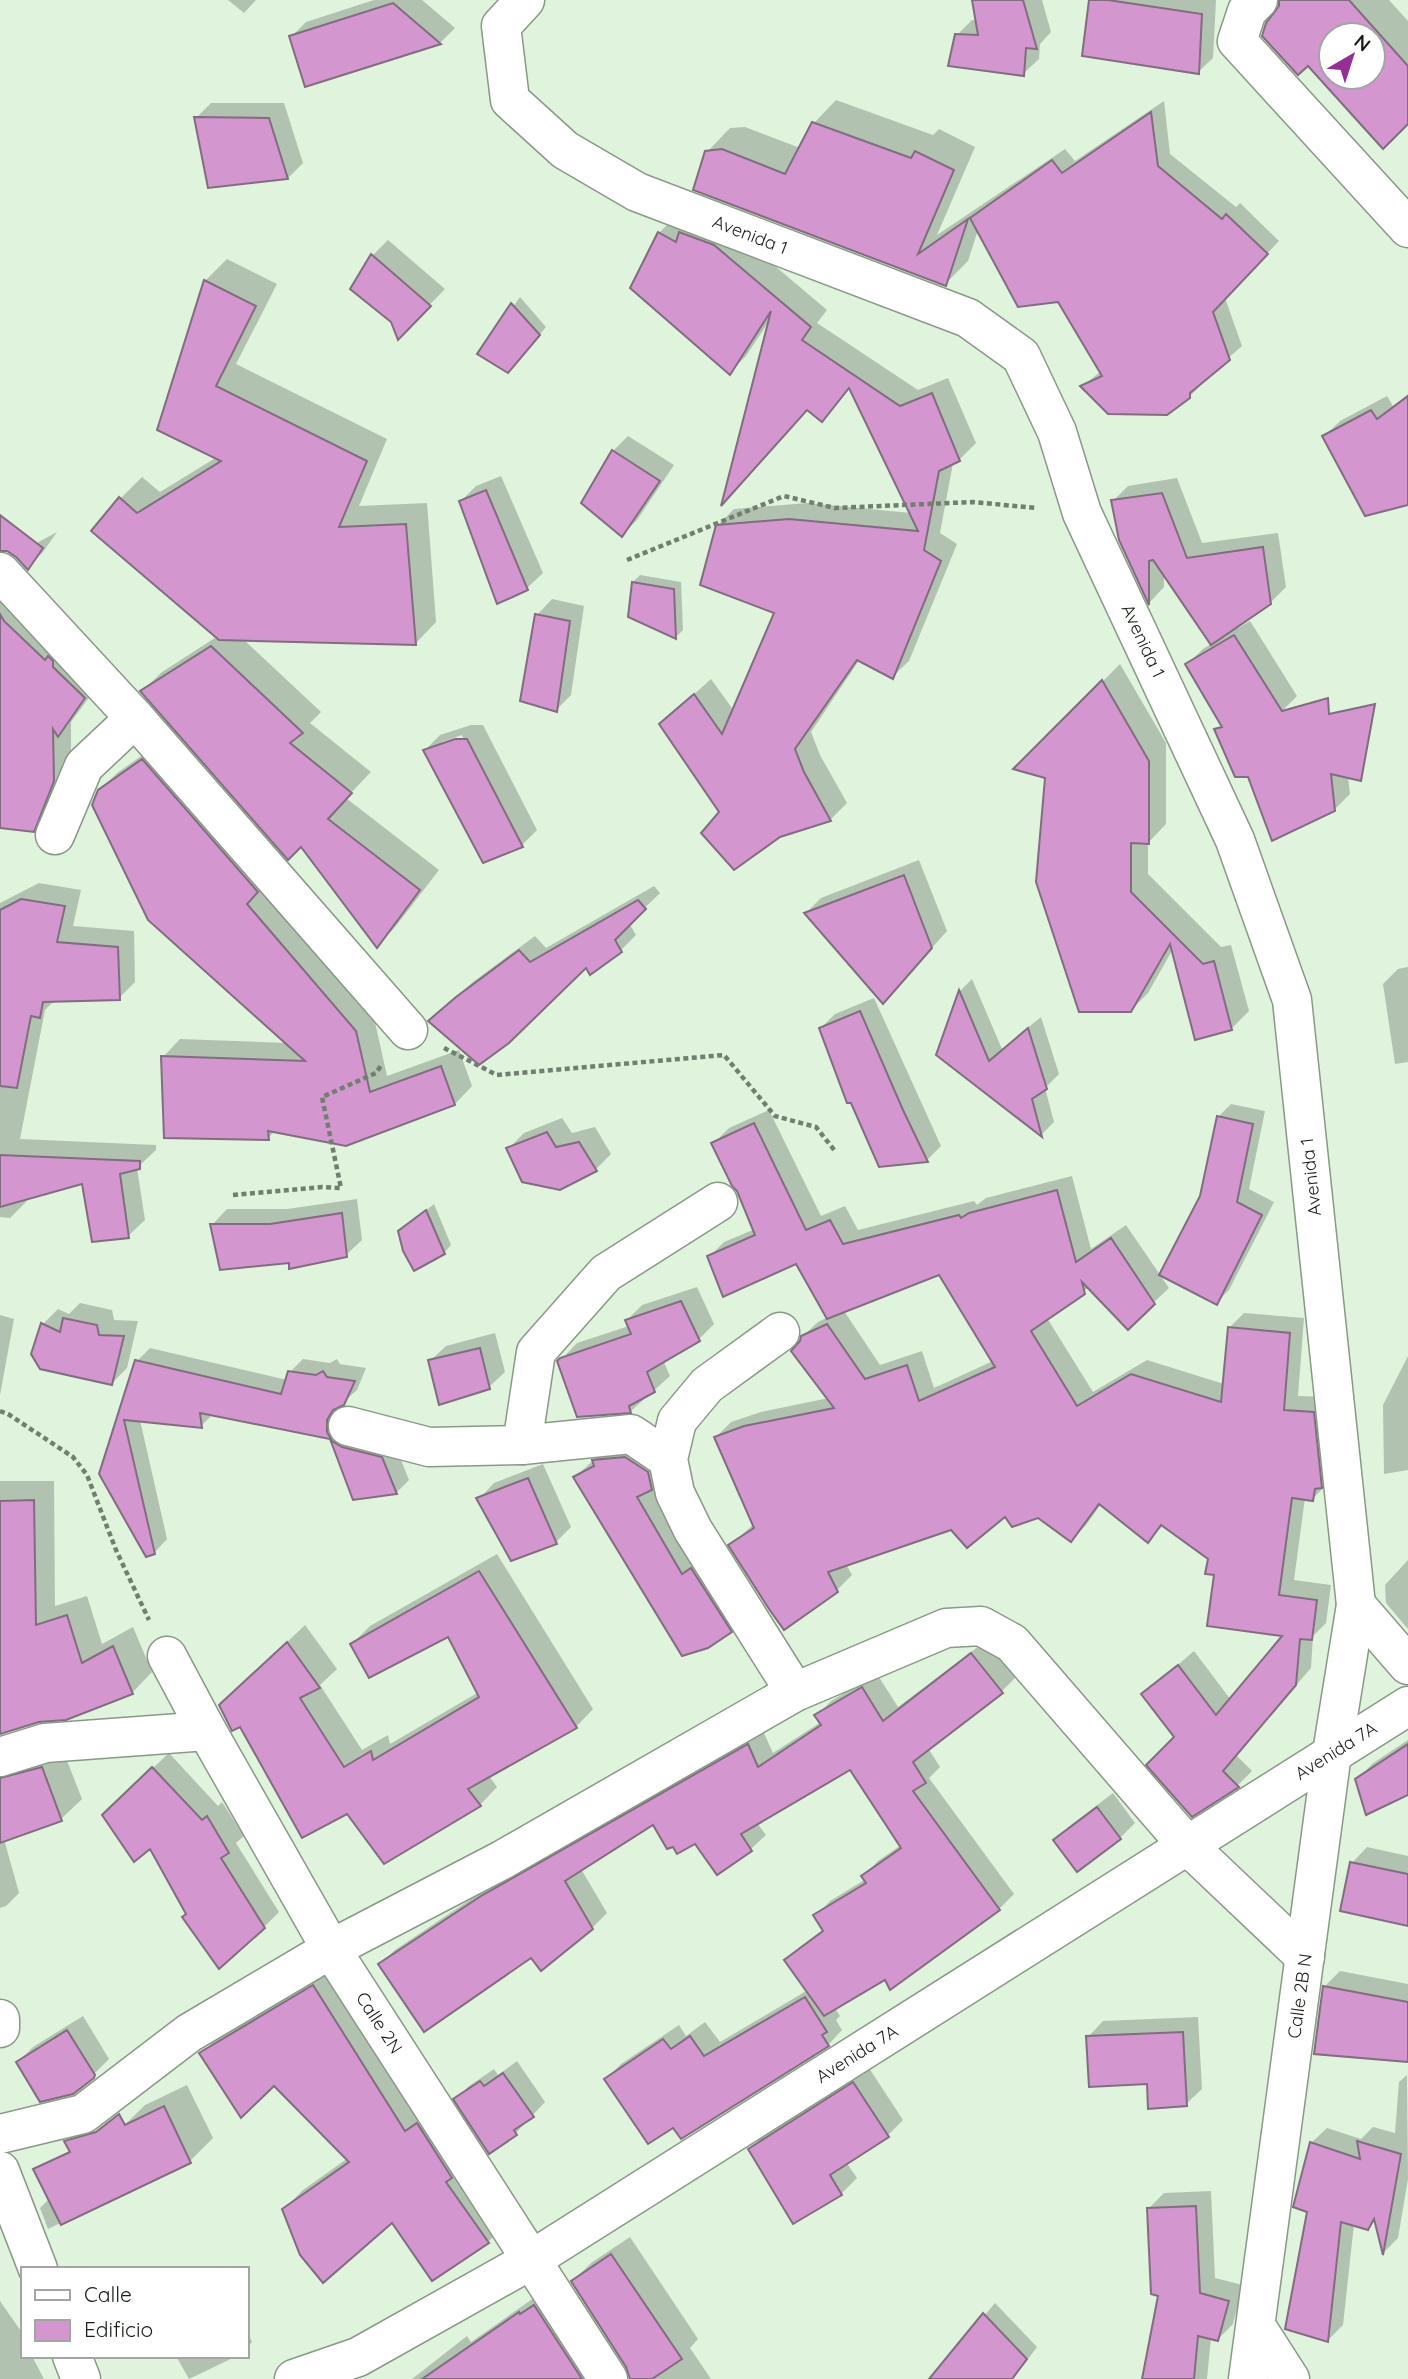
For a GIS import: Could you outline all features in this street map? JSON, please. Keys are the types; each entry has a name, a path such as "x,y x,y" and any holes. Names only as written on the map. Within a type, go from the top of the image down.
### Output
{"street":[{"name":"Avenida 1","path":"526,0 501,26 510,100 565,150 637,192 968,318 1021,356 1057,432 1082,513 1235,840 1292,1000 1356,1605"},
{"path":"1258,0 1247,11 1237,41 1408,228"},
{"path":"0,572 135,718 408,1030"},
{"path":"55,835 83,766 135,718"},
{"path":"522,1445 536,1352 606,1273 718,1202"},
{"path":"780,1332 707,1385 677,1421 668,1459 675,1493 693,1530 795,1692"},
{"path":"348,1426 429,1447 522,1445 632,1434 668,1459"},
{"path":"1356,1605 1408,1665"},
{"name":"Calle 2B N","path":"1248,2379 1332,1753 1356,1605"},
{"path":"0,2134 83,2114 189,2033 331,1949 502,1860 795,1692 946,1628 981,1626 1012,1643 1187,1845 1305,1958"},
{"name":"Calle 2N","path":"167,1656 331,1949 608,2379"},
{"name":"Avenida 7A","path":"294,2379 358,2357 531,2260 1408,1706"},
{"path":"0,1757 45,1744 207,1731"},
{"path":"0,2019 0,2028"},
{"path":"4,2193 37,2267"},
{"path":"1256,2326 1290,2379"},
{"path":"73,2358 81,2379"}],"path":[{"path":"627,560 784,496 835,509 972,502 1082,513"},
{"path":"233,1195 321,1187 341,1188 322,1097 376,1073 408,1030 497,1075 724,1055 775,1116 816,1127 835,1151"},
{"path":"0,1411 73,1457 87,1475 116,1550 167,1656"}],"building":[{"path":"972,0 1023,0 1037,49 1026,48 1024,76 948,66 955,34 978,35"},
{"path":"1089,0 1108,0 1202,14 1199,74 1082,56"},
{"path":"1279,0 1349,0 1368,21 1317,21 1317,76 1308,66 1298,75 1262,36 1266,23 1279,6"},
{"path":"393,3 441,44 305,87 289,36"},
{"path":"1387,43 1408,66 1408,124 1383,149 1331,91 1387,91"},
{"path":"1151,112 1158,166 1222,219 1226,214 1268,254 1213,312 1230,360 1190,393 1190,398 1167,415 1108,414 1080,386 1102,376 1058,302 1018,307 970,218 1052,160 1062,173"},
{"path":"194,117 269,118 288,179 208,188"},
{"path":"812,122 911,158 915,151 954,170 918,254 968,219 946,286 693,190 705,151 722,149 785,174"},
{"path":"658,232 676,242 679,232 714,245 811,327 802,340 900,406 932,393 960,461 939,471 924,550 941,561 893,679 857,660 795,749 804,772 831,821 780,837 734,870 701,833 719,812 659,724 694,694 722,734 774,613 700,585 716,525 789,519 918,531 849,388 822,422 807,410 721,506 771,311 730,375 630,288"},
{"path":"371,254 431,306 398,340 391,322 350,289"},
{"path":"204,280 256,306 216,386 367,461 339,527 406,524 416,645 219,640 91,531 119,497 137,513 221,461 157,430"},
{"path":"511,303 540,335 508,373 477,354"},
{"path":"1408,396 1408,505 1365,516 1322,436 1371,410 1377,419"},
{"path":"612,450 660,481 622,537 581,503"},
{"path":"486,490 528,590 497,604 459,501"},
{"path":"1162,493 1187,558 1263,547 1271,604 1211,645 1153,560 1149,561 1149,605 1119,540 1111,500"},
{"path":"0,515 43,548 28,570 16,557 7,551 0,551"},
{"path":"632,582 674,589 676,639 628,617"},
{"path":"0,614 45,660 48,656 53,661 53,667 85,698 58,737 53,729 54,781 34,832 0,828"},
{"path":"535,614 570,621 557,712 520,701"},
{"path":"1234,635 1282,711 1328,698 1329,714 1375,704 1361,781 1331,774 1335,811 1272,841 1248,777 1235,777 1214,729 1222,727 1185,664"},
{"path":"211,646 303,733 290,743 352,793 328,819 420,890 377,948 301,847 288,860 140,691"},
{"path":"1102,680 1149,761 1149,844 1131,843 1131,892 1203,964 1214,961 1232,1030 1195,1040 1170,944 1131,1012 1079,1012 1036,882 1045,778 1013,769"},
{"path":"455,739 467,739 523,847 483,863 423,750"},
{"path":"142,759 258,892 247,904 356,1031 370,1092 441,1066 455,1105 346,1146 268,1131 269,1140 164,1138 161,1056 305,1061 148,920 92,805 98,790"},
{"path":"904,875 932,948 883,1004 804,913"},
{"path":"21,899 65,906 57,942 118,947 120,1000 43,1002 40,1018 31,1016 17,1088 0,1086 0,910"},
{"path":"638,900 646,909 615,940 622,952 590,975 586,968 509,1043 479,1065 428,1021 519,950 530,962"},
{"path":"959,990 989,1061 1028,1028 1047,1089 1032,1099 1042,1137 936,1055"},
{"path":"860,1011 928,1162 879,1167 851,1103 847,1103 819,1028"},
{"path":"1217,1116 1253,1124 1237,1202 1262,1215 1217,1305 1159,1275 1200,1196"},
{"path":"754,1123 806,1230 830,1220 843,1244 959,1215 961,1218 969,1213 1057,1190 1076,1262 1111,1238 1155,1304 1128,1330 1082,1282 1085,1294 1031,1331 1077,1406 1131,1374 1221,1402 1228,1327 1290,1333 1284,1410 1314,1412 1322,1488 1315,1489 1313,1501 1292,1498 1279,1595 1317,1600 1312,1640 1300,1639 1296,1685 1223,1771 1239,1787 1192,1817 1146,1765 1174,1737 1141,1694 1178,1665 1216,1715 1282,1636 1207,1626 1214,1575 1205,1574 1208,1559 1161,1525 1148,1543 1099,1504 1071,1542 1038,1518 1012,1527 1005,1517 967,1548 951,1530 828,1572 838,1592 784,1630 728,1545 754,1528 714,1437 744,1426 834,1408 791,1351 801,1336 827,1324 865,1379 907,1365 919,1401 995,1367 939,1275 827,1319 796,1264 723,1297 707,1256 755,1235 737,1191 711,1143"},
{"path":"547,1132 556,1147 579,1142 597,1171 560,1190 522,1182 506,1148"},
{"path":"0,1155 140,1161 140,1169 120,1174 129,1238 92,1242 82,1184 0,1207"},
{"path":"426,1210 445,1254 414,1271 403,1251 398,1231"},
{"path":"342,1213 347,1257 289,1269 289,1263 220,1270 210,1224 270,1224"},
{"path":"681,1301 700,1341 647,1372 655,1392 629,1406 631,1413 577,1417 557,1361 631,1334 625,1320"},
{"path":"63,1318 97,1325 99,1335 124,1336 112,1385 40,1369 31,1354 41,1323 60,1332"},
{"path":"480,1348 490,1389 439,1405 428,1360"},
{"path":"135,1360 281,1394 288,1371 316,1375 323,1371 327,1377 355,1381 344,1405 333,1410 327,1420 327,1432 332,1441 342,1447 382,1457 397,1494 353,1500 330,1439 200,1413 202,1428 124,1420 155,1554 146,1557 99,1474"},
{"path":"625,1457 648,1472 652,1490 637,1497 682,1574 691,1568 732,1632 708,1648 682,1656 573,1477 594,1466 592,1460"},
{"path":"528,1478 557,1544 511,1561 476,1498"},
{"path":"34,1500 36,1625 67,1615 82,1663 113,1646 133,1694 66,1720 39,1722 0,1734 0,1501"},
{"path":"479,1571 577,1728 468,1789 481,1806 384,1864 347,1814 302,1838 240,1727 232,1731 219,1705 287,1642 320,1688 300,1698 344,1767 371,1751 373,1760 479,1697 448,1637 369,1678 350,1644"},
{"path":"971,1653 1003,1693 913,1762 926,1783 913,1791 1000,1910 890,1990 885,1980 824,2016 784,1960 823,1931 813,1915 866,1883 861,1876 901,1848 850,1770 741,1834 752,1851 717,1875 695,1844 677,1854 673,1847 667,1849 653,1825 565,1881 593,1929 541,1971 531,1958 424,2032 378,1964 481,1896 748,1744 758,1767 821,1725 814,1715 862,1687 883,1721"},
{"path":"1408,1744 1408,1795 1366,1815 1355,1779"},
{"path":"42,1767 62,1821 0,1843 0,1778"},
{"path":"152,1767 202,1820 207,1816 229,1853 221,1858 265,1928 219,1969 182,1917 186,1914 150,1849 134,1862 102,1815"},
{"path":"1097,1807 1121,1839 1077,1872 1053,1840"},
{"path":"1350,1862 1408,1874 1408,1926 1340,1911"},
{"path":"313,1985 405,2131 417,2123 452,2178 446,2182 489,2243 432,2281 392,2223 323,2283 300,2255 282,2209 349,2162 274,2086 241,2118 199,2053"},
{"path":"1323,1986 1408,2002 1408,2062 1314,2054"},
{"path":"805,1997 827,2032 822,2035 829,2046 681,2139 673,2128 648,2144 604,2079 663,2039 671,2049 690,2036 704,2056"},
{"path":"67,2030 95,2075 94,2078 73,2094 40,2102 16,2062"},
{"path":"1183,2032 1187,2106 1148,2109 1147,2084 1089,2087 1086,2036"},
{"path":"503,2073 534,2117 514,2130 517,2135 489,2154 453,2099 480,2081 484,2086"},
{"path":"853,2082 889,2137 830,2175 842,2195 793,2224 748,2149"},
{"path":"164,2106 191,2163 61,2225 33,2169 70,2152 64,2141 96,2132 119,2114 125,2125"},
{"path":"1357,2141 1401,2154 1383,2255 1374,2219 1368,2230 1341,2222 1328,2342 1285,2329 1307,2212 1293,2207 1310,2142 1360,2159"},
{"path":"1196,2206 1200,2293 1229,2301 1218,2341 1198,2336 1194,2379 1142,2379 1158,2296 1151,2294 1147,2208"},
{"path":"611,2254 682,2359 652,2379 630,2379 626,2367 571,2281"},
{"path":"534,2305 582,2379 422,2379 519,2312 520,2314"},
{"path":"983,2313 1027,2359 1012,2379 929,2379"}]}
